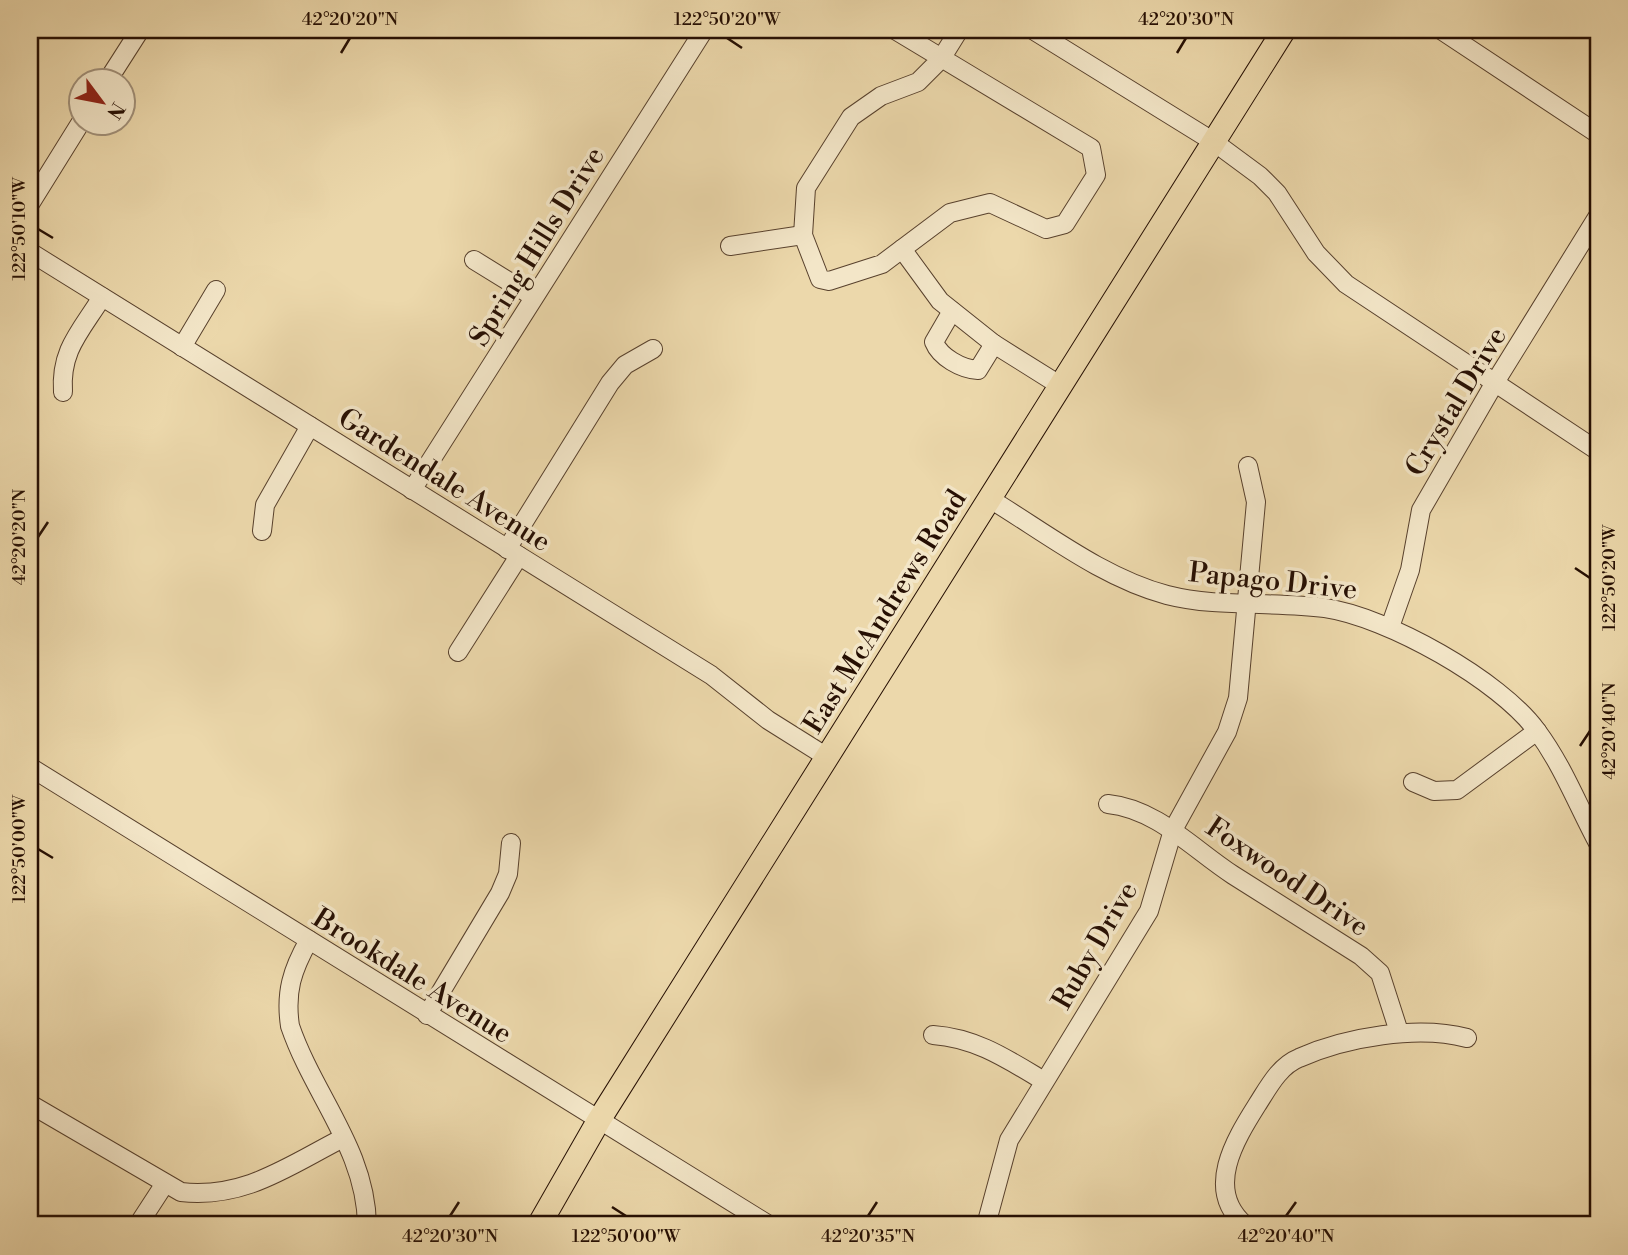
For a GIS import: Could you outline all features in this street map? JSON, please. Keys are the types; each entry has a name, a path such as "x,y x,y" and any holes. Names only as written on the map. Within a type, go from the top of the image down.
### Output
{"main road":[{"name":"East McAndrews Road","path":"538,1225 599,1120 1284,30"}],"street":[{"path":"117,66 140,30"},
{"name":"Spring Hills Drive","path":"412,490 702,30"},
{"path":"895,30 941,59 1091,148 1096,175 1065,224 1046,229 990,203 950,213 882,264 829,281 820,279 803,235 806,188 851,117 881,96 918,82 941,59 959,30"},
{"path":"1033,30 1239,159 1277,193 1316,253 1346,284 1598,451"},
{"path":"1441,30 1598,134"},
{"path":"30,204 72,136"},
{"name":"Crystal Drive","path":"1390,627 1410,570 1421,510 1494,384 1598,216"},
{"path":"730,246 803,235"},
{"path":"902,248 940,301 994,344 1061,386"},
{"name":"Gardendale Avenue","path":"30,252 711,676 768,720 827,757"},
{"path":"474,260 534,298"},
{"path":"182,347 216,290"},
{"path":"63,392 61,370 66,354 102,297"},
{"path":"952,311 934,342 938,352 968,369 978,370 994,344"},
{"path":"458,652 611,383 625,365 653,349"},
{"path":"261,531 265,505 310,426"},
{"name":"Ruby Drive","path":"986,1225 1009,1140 1149,911 1173,830 1227,732 1238,698 1248,604 1256,502 1248,466"},
{"name":"Papago Drive","path":"990,499 1107,570 1137,585 1169,595 1248,604 1324,608 1368,617 1390,627 1498,693 1537,731 1562,770 1598,843"},
{"path":"1413,782 1434,791 1457,790 1537,731"},
{"name":"Brookdale Avenue","path":"30,767 769,1225"},
{"name":"Foxwood Drive","path":"1108,804 1128,806 1173,830 1230,873 1361,956 1380,973 1399,1032"},
{"path":"427,1015 500,893 508,874 511,843"},
{"path":"309,940 289,983 287,1005 290,1027 359,1168 366,1195 367,1225"},
{"path":"1245,1225 1238,1219 1224,1184 1228,1153 1276,1076 1297,1058 1399,1032 1443,1031 1467,1038"},
{"path":"933,1035 956,1037 985,1045 1044,1080"},
{"path":"30,1104 164,1185 181,1192 232,1192 343,1138"},
{"path":"138,1225 164,1185"}]}
